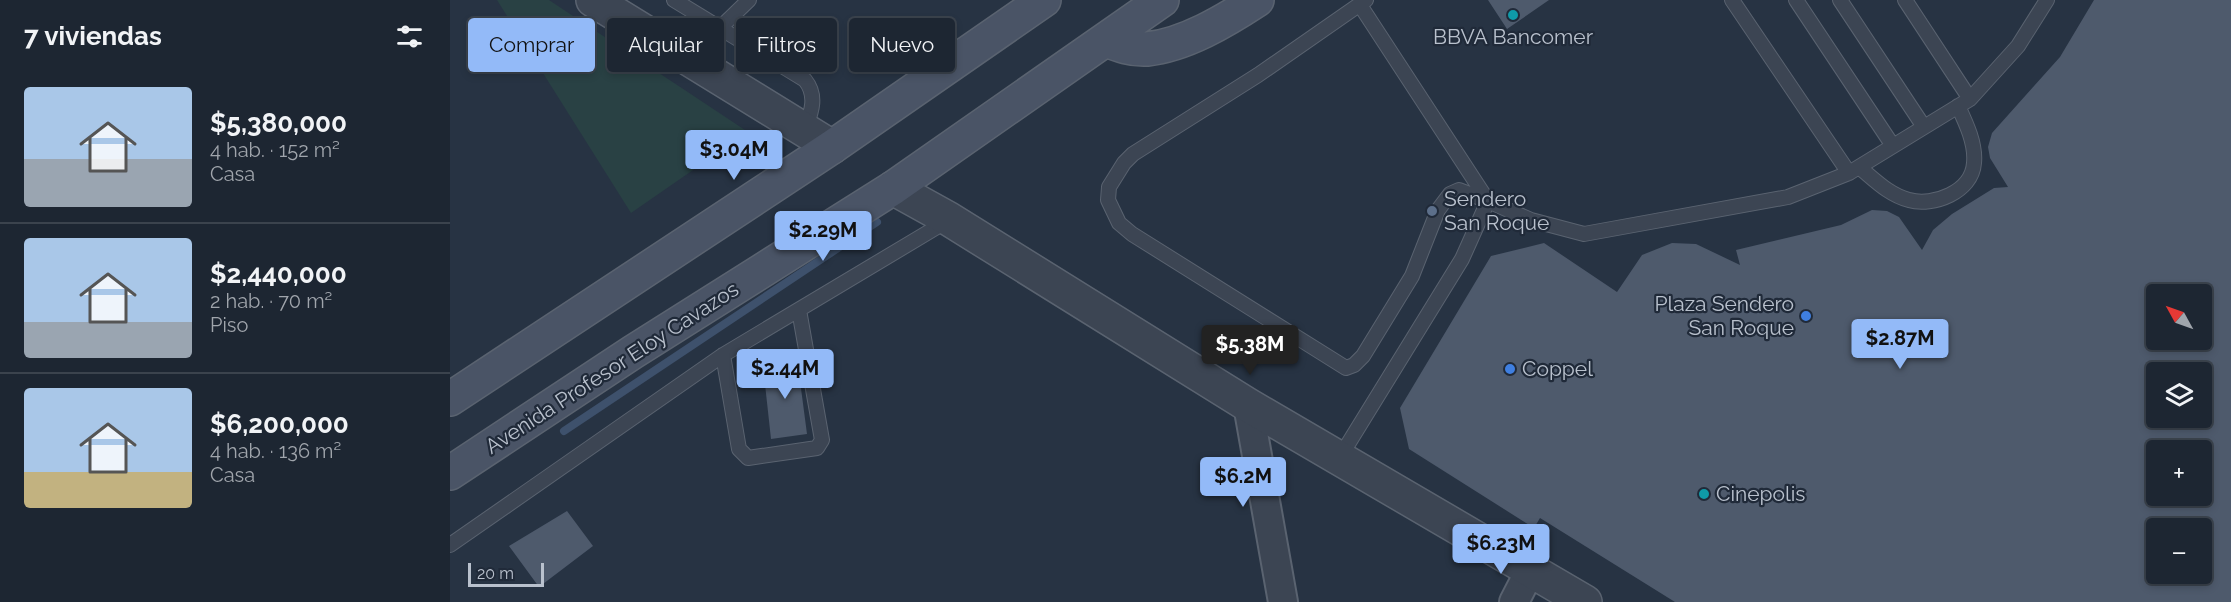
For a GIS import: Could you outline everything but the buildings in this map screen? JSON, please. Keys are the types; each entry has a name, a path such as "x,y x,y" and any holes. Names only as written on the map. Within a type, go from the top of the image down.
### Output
{"main road":[{"path":"450,399 818,139 1044,0"},
{"name":"Avenida Profesor Eloy Cavazos","path":"450,473 633,352 893,188 1162,0"},
{"path":"1106,40 1128,48 1145,49 1162,46 1182,40 1236,14 1257,0"}],"street":[{"path":"593,0 818,139"},
{"path":"893,188 949,219 1248,405 1585,602"},
{"path":"1248,405 1282,602"},
{"path":"1514,602 1531,569"}],"lane":[{"path":"674,0 705,18"},
{"path":"724,24 748,0"},
{"path":"1732,0 1854,170 1890,192 1910,201 1930,202 1946,198 1965,184 1975,165 1964,102 1905,0"},
{"path":"1796,0 1893,146"},
{"path":"1840,0 1924,127"},
{"path":"1488,201 1363,2 1258,75 1133,154 1116,173 1109,187 1108,200 1119,223 1132,234 1346,368 1354,365 1363,356 1412,276 1444,200 1459,190 1531,220 1584,234 1788,197 1854,170 1964,102 2018,46 2047,0"},
{"path":"724,29 809,85 818,139"},
{"path":"1340,457 1462,259 1488,201"},
{"path":"450,545 723,356 949,219"},
{"path":"723,356 740,449 748,458 817,448 822,440 799,310"}],"green space":[{"path":"497,0 549,0 576,18 508,18"},
{"path":"595,31 607,38 607,72 658,72 748,132 631,213 542,72 595,72"}],"waterway":[{"path":"564,431 877,222"}],"place":[{"name":"BBVA Bancomer","path":"1513,15"},
{"name":"Sendero San Roque","path":"1432,211"},
{"name":"Plaza Sendero San Roque","path":"1806,316"},
{"name":"Coppel","path":"1510,369"},
{"name":"Cinepolis","path":"1704,494"}]}
